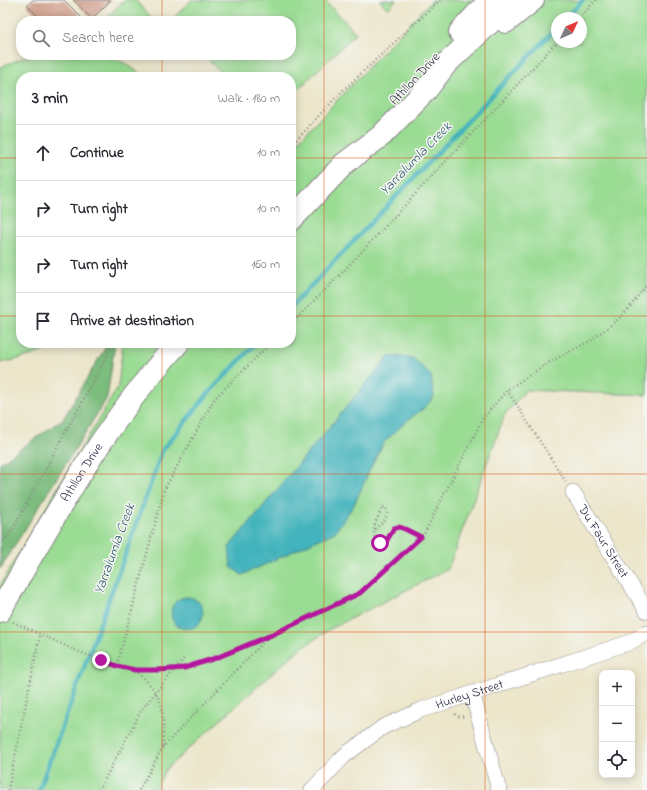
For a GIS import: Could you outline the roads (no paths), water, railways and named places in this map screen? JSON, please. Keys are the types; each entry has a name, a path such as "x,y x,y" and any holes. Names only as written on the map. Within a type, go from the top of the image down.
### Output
{"main road":[{"name":"Athllon Drive","path":"296,215 345,163 370,127 490,0"},
{"name":"Athllon Drive","path":"427,89 446,64 514,0"},
{"name":"Athllon Drive","path":"345,163 381,136 427,89 533,0"},
{"name":"Athllon Drive","path":"3,615 44,534 90,457 122,411 157,366 173,348"}],"street":[{"name":"Du Faur Street","path":"573,492 647,611"},
{"name":"Hurley Street","path":"312,790 345,755 383,727 421,710 628,643 647,633"},
{"path":"472,693 499,790"}],"water":[{"path":"389,356 413,358 431,376 434,397 424,408 408,420 384,442 354,505 335,532 242,575 231,567 229,547"},
{"path":"184,597 190,597 200,604 203,613 202,619 196,626 190,629 184,629 174,622 171,616 171,610 178,600"}],"waterway":[{"name":"Yarralumla Creek","path":"572,12 583,0"},
{"name":"Yarralumla Creek","path":"296,302 551,33"},
{"name":"Yarralumla Creek","path":"39,790 163,449 208,394 251,348"}]}
